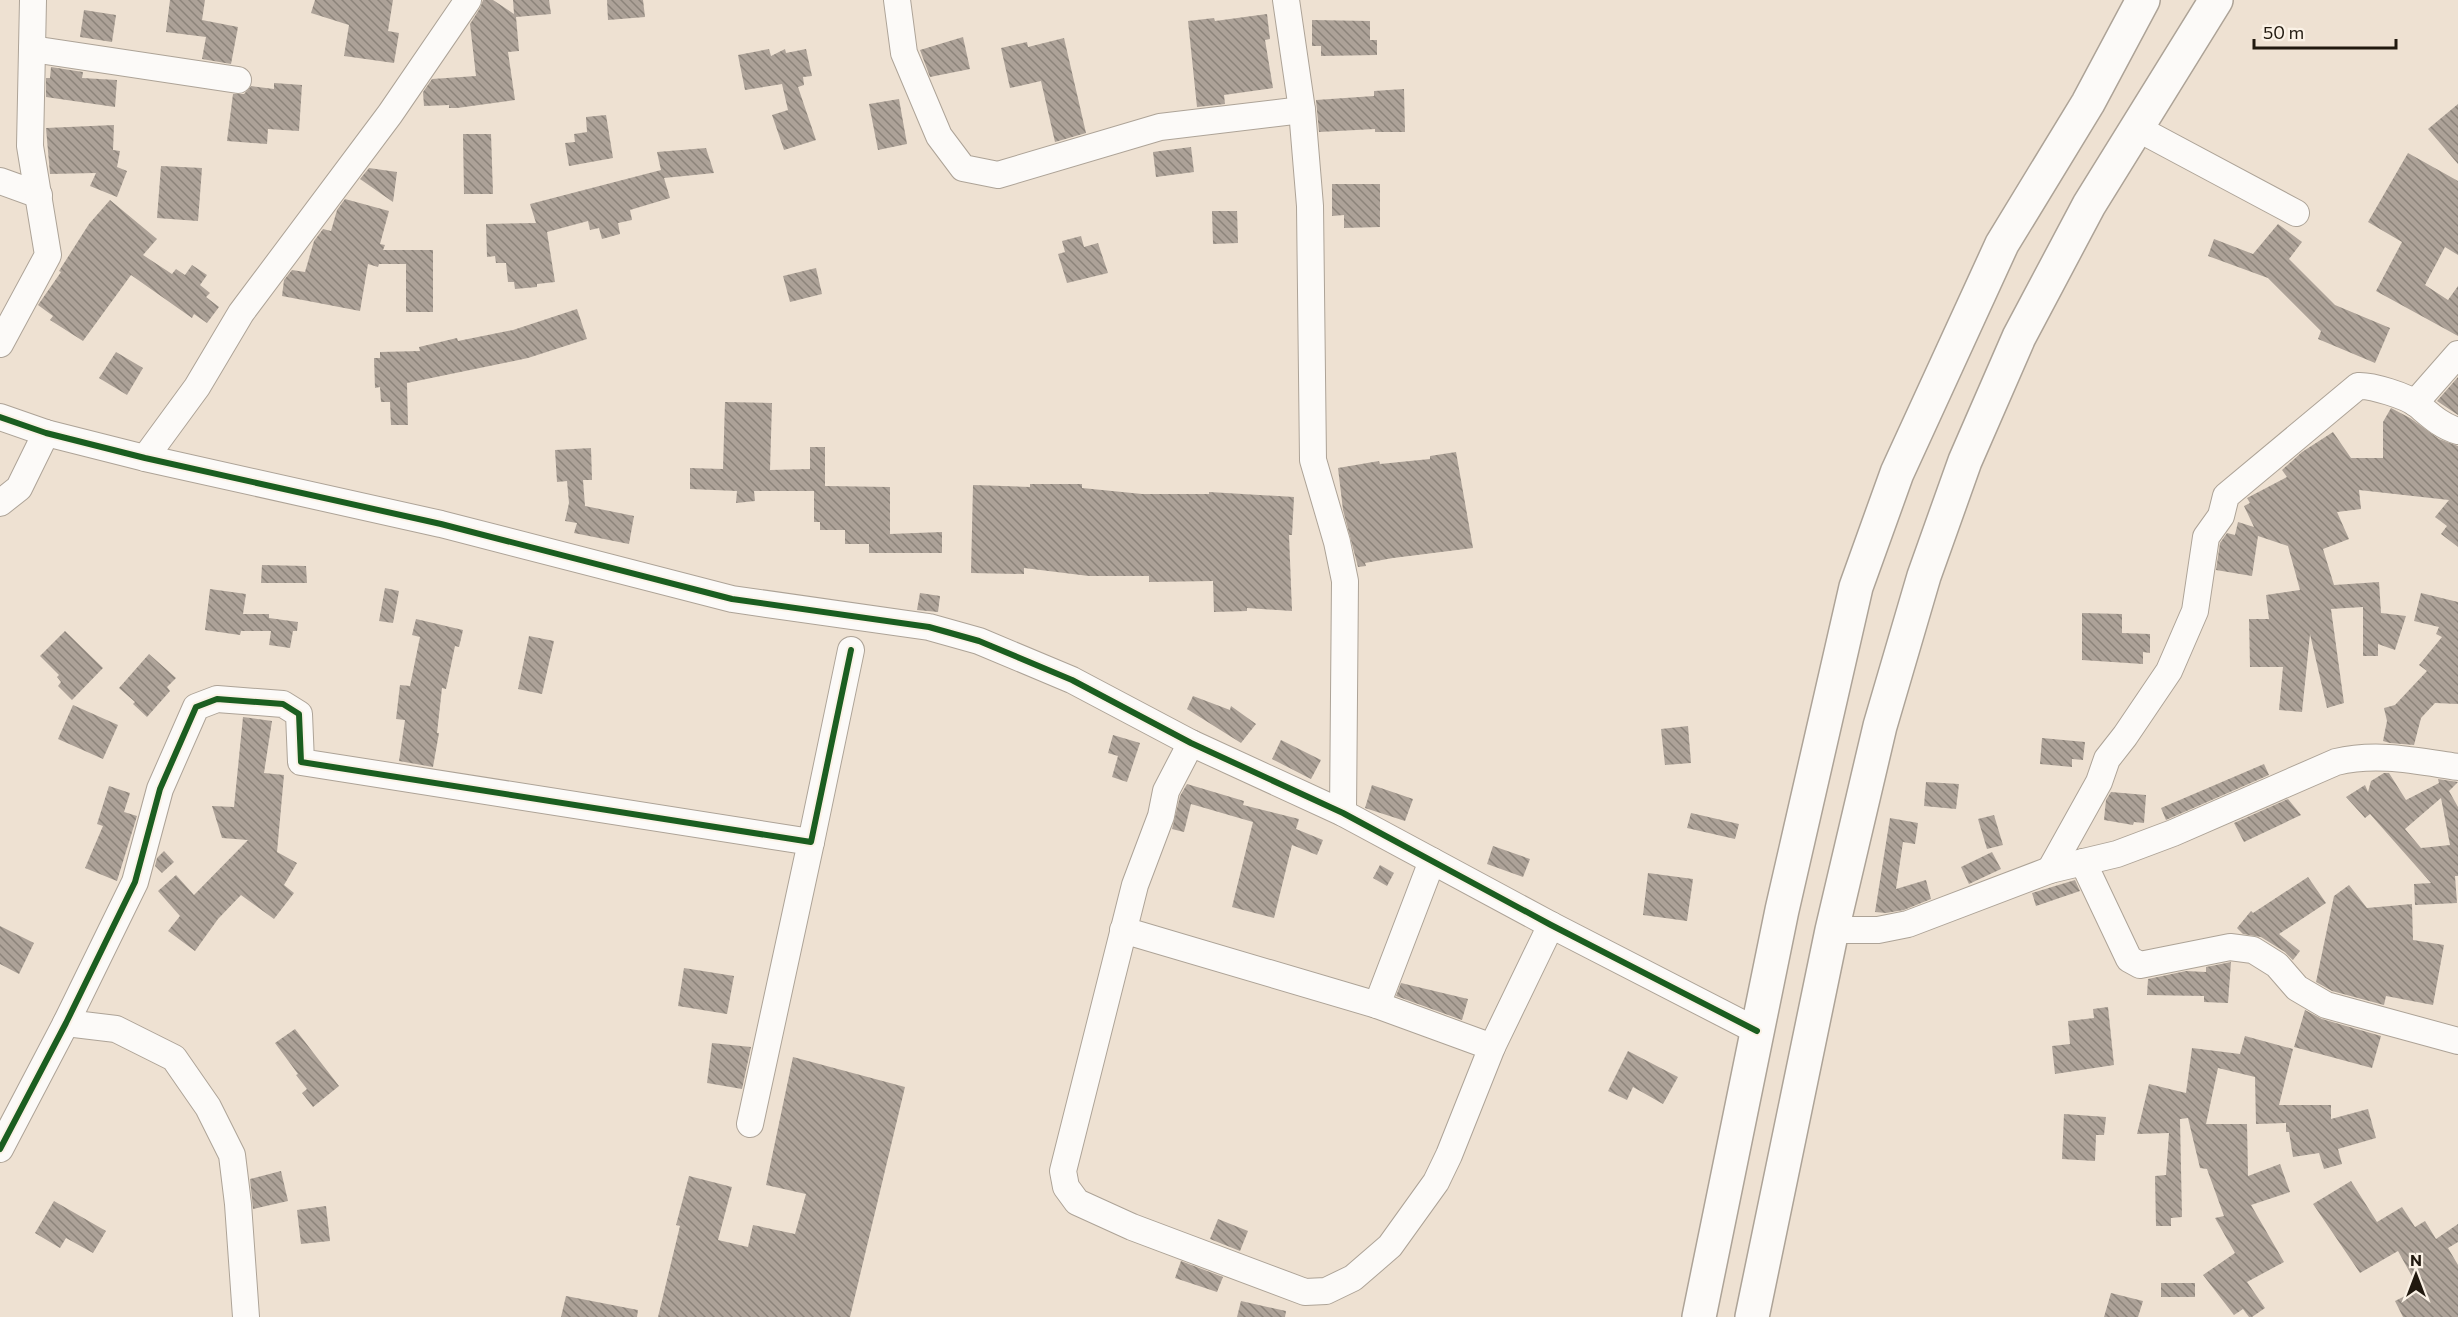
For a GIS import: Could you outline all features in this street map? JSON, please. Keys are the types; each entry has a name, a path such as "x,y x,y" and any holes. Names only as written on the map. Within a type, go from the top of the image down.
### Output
{"highway":[{"path":"1699,1317 1782,910 1856,587 1898,473 2002,244 2088,103 2143,0"},
{"path":"1752,1317 1832,930 1883,715 1924,576 1965,461 2019,337 2089,205 2216,0"}],"street":[{"path":"0,344 48,255 30,146 33,0"},
{"path":"146,458 197,387 241,313 390,114 468,0"},
{"path":"897,0 904,52 939,136 963,168 975,172 998,175 1160,128 1302,110"},
{"path":"1286,0 1302,110 1310,206 1313,460 1337,542 1345,581 1343,813"},
{"path":"32,49 238,80"},
{"path":"2135,128 2296,213"},
{"path":"0,181 39,195"},
{"path":"2415,403 2458,354"},
{"path":"2050,870 2099,782 2107,759 2169,671 2195,611 2206,537 2221,516 2226,496 2358,386 2373,387 2415,403 2432,418 2458,431"},
{"path":"0,417 46,433 146,458 441,524 732,599 939,630 979,641 1071,680 1191,743 1343,813 1551,925 1757,1031"},
{"path":"0,503 19,488 46,433"},
{"path":"750,1124 851,650"},
{"path":"0,1149 66,1023 135,882 160,789 196,707 217,699 284,704 299,714 301,762 811,842"},
{"path":"1191,743 1166,791 1161,816 1135,885 1063,1171 1066,1187 1077,1202 1305,1292 1326,1291 1353,1278 1390,1246 1436,1182 1492,1047 1551,925"},
{"path":"1832,930 1878,930 1908,924 2050,870 2117,854 2173,833 2336,762 2357,757 2387,757 2458,767"},
{"path":"1377,1005 1432,861"},
{"path":"2083,862 2129,959 2134,963 2140,965 2230,947 2242,947 2253,950 2277,965 2297,988 2326,1005 2458,1041"},
{"path":"1124,930 1377,1005 1492,1047"},
{"path":"66,1023 116,1029 174,1059 208,1107 232,1155 246,1317"}],"building":[{"path":"170,0 205,0 202,20 238,27 231,64 202,59 206,37 166,32"},
{"path":"315,0 393,0 388,31 399,33 394,63 344,56 349,25 311,13"},
{"path":"483,0 493,0 514,14 513,0 549,0 551,14 516,17 519,51 508,52 515,100 457,108 449,108 449,105 424,106 423,92 432,79 476,76 470,24"},
{"path":"607,0 643,0 645,17 608,20"},
{"path":"84,10 116,15 112,42 80,37"},
{"path":"1267,14 1270,39 1265,40 1273,88 1224,95 1225,104 1197,107 1188,21 1214,18 1215,21"},
{"path":"1312,20 1370,21 1370,40 1377,40 1377,55 1321,56 1321,46 1312,46"},
{"path":"963,37 970,69 930,77 920,50"},
{"path":"1064,38 1086,133 1055,142 1041,81 1010,88 1001,48 1027,42 1028,47"},
{"path":"769,49 771,56 785,49 786,53 806,49 812,76 803,77 804,85 798,87 816,140 784,150 772,115 788,110 782,84 745,90 738,55"},
{"path":"51,67 83,72 82,78 117,80 115,107 46,97 46,78 50,78"},
{"path":"274,83 302,85 299,131 268,129 267,144 227,141 233,94 244,94 251,86 274,89"},
{"path":"1404,89 1405,132 1375,132 1375,129 1319,132 1316,100 1374,96 1374,91"},
{"path":"899,99 907,144 878,150 869,104"},
{"path":"2458,104 2458,164 2428,129"},
{"path":"606,115 613,158 569,166 565,143 575,142 574,134 587,132 586,117"},
{"path":"114,125 113,150 120,151 117,167 127,171 117,197 90,186 96,173 50,174 46,128"},
{"path":"463,134 491,134 493,194 464,194"},
{"path":"1191,147 1194,172 1156,177 1153,152"},
{"path":"706,148 714,173 664,178 670,198 630,210 632,220 618,223 620,234 602,239 599,228 590,230 588,221 547,232 555,282 537,284 537,287 515,289 514,282 508,282 506,263 496,263 495,256 487,257 486,224 536,223 530,204 661,170 657,152"},
{"path":"2408,153 2458,181 2458,255 2445,247 2425,285 2448,300 2458,286 2458,336 2376,291 2402,242 2368,222"},
{"path":"161,166 202,168 198,221 157,218"},
{"path":"369,168 397,172 393,202 360,179"},
{"path":"1332,184 1380,184 1380,227 1344,228 1344,215 1332,216"},
{"path":"345,199 389,211 380,244 385,245 383,250 433,250 433,312 406,312 406,264 379,264 378,267 368,264 360,311 282,296 284,280 292,270 305,272 314,241 323,229 331,231 337,210"},
{"path":"110,200 157,239 143,255 172,274 176,269 185,275 192,265 207,275 200,285 210,293 206,297 219,307 207,323 194,314 192,318 131,275 83,341 50,320 53,316 38,305 61,272 59,271 89,224"},
{"path":"1212,211 1237,211 1238,243 1213,244"},
{"path":"2278,224 2302,242 2289,259 2335,305 2390,328 2375,363 2318,339 2321,331 2268,278 2208,256 2214,239 2253,254"},
{"path":"1081,236 1084,247 1098,243 1108,273 1067,283 1058,254 1065,252 1062,241"},
{"path":"816,268 822,294 790,302 783,276"},
{"path":"577,309 587,339 528,358 407,383 408,425 391,425 390,402 381,402 380,387 375,388 374,358 380,358 380,352 420,351 419,347 457,338 458,341 513,330"},
{"path":"116,352 143,368 127,395 99,378"},
{"path":"2458,377 2458,415 2437,401"},
{"path":"725,402 772,403 770,470 810,469 810,447 825,447 825,486 890,487 890,534 942,532 942,553 869,553 869,544 845,544 845,530 820,530 820,522 814,522 814,491 754,491 755,501 736,503 737,491 690,489 690,468 723,469"},
{"path":"2391,408 2410,418 2439,439 2458,446 2458,547 2441,534 2447,526 2435,517 2449,500 2359,490 2361,509 2337,512 2349,539 2323,549 2334,585 2379,582 2381,613 2406,616 2395,650 2378,644 2378,656 2363,656 2363,607 2331,609 2344,703 2327,708 2310,634 2302,712 2279,710 2283,667 2250,667 2249,619 2269,619 2266,595 2300,590 2288,546 2258,536 2252,576 2216,570 2220,543 2227,533 2235,535 2238,522 2254,527 2244,506 2250,503 2247,498 2287,477 2282,470 2302,452 2333,432 2351,458 2383,458 2383,422"},
{"path":"591,448 592,480 583,480 585,506 634,516 629,544 574,533 577,523 565,521 569,503 567,481 557,482 555,450"},
{"path":"1456,452 1473,548 1393,558 1365,563 1366,566 1358,567 1343,510 1338,468 1379,461 1380,464 1430,459 1430,456"},
{"path":"1030,484 1082,484 1082,488 1142,494 1209,494 1209,492 1294,497 1292,535 1289,535 1292,611 1247,608 1247,611 1214,612 1213,581 1149,582 1149,576 1089,576 1024,568 1024,574 971,573 973,485 1030,487"},
{"path":"262,565 306,566 307,583 261,583"},
{"path":"385,588 399,591 393,623 379,621"},
{"path":"210,589 246,594 243,614 269,614 269,618 298,622 297,631 293,631 290,648 269,645 271,631 241,631 240,635 205,630"},
{"path":"920,593 940,596 938,612 917,610"},
{"path":"2421,593 2458,602 2458,704 2435,703 2421,718 2414,745 2390,743 2383,741 2387,721 2384,708 2395,705 2427,671 2419,665 2442,637 2436,634 2439,627 2414,621"},
{"path":"2082,613 2122,614 2122,633 2150,634 2150,653 2143,652 2143,664 2082,660"},
{"path":"416,619 463,630 459,647 455,646 446,689 442,688 437,733 439,733 433,767 399,761 405,720 396,719 400,685 410,686 420,637 412,635"},
{"path":"65,631 103,668 72,700 58,686 61,682 57,677 59,675 40,656"},
{"path":"529,636 554,641 542,694 518,689"},
{"path":"149,654 176,678 167,687 170,691 147,717 119,688"},
{"path":"1193,696 1230,710 1231,706 1256,724 1241,743 1187,709"},
{"path":"73,705 118,725 103,759 58,739"},
{"path":"243,717 272,721 264,773 284,775 277,852 297,863 284,885 294,893 274,919 241,895 218,919 195,951 168,931 180,916 158,891 176,875 194,895 248,840 222,838 212,806 234,807"},
{"path":"1688,726 1691,763 1665,765 1661,729"},
{"path":"1113,735 1140,743 1127,782 1112,777 1118,756 1108,753"},
{"path":"2042,738 2085,742 2083,760 2072,759 2072,767 2040,764"},
{"path":"1281,740 1321,760 1311,779 1272,759"},
{"path":"2264,764 2269,775 2166,820 2161,808"},
{"path":"2384,773 2389,773 2406,800 2439,783 2438,779 2458,782 2449,791 2458,807 2458,876 2455,876 2457,903 2415,905 2414,884 2431,883 2370,814 2365,818 2346,797 2365,785 2368,792 2371,781","holes":["2441,798 2450,845 2421,848 2405,829"]},
{"path":"1926,782 1959,784 1956,809 1924,806"},
{"path":"1187,784 1244,801 1243,805 1299,819 1296,829 1323,840 1317,855 1292,845 1274,918 1232,907 1253,822 1191,804 1184,832 1172,829 1180,796"},
{"path":"1372,785 1413,799 1405,821 1365,808"},
{"path":"109,786 130,793 124,812 137,816 117,881 85,868 103,826 97,824"},
{"path":"2111,792 2146,795 2144,823 2134,822 2133,825 2104,820 2106,800"},
{"path":"2288,799 2301,815 2244,842 2234,823"},
{"path":"1691,813 1739,824 1735,839 1687,828"},
{"path":"1994,815 2003,845 1987,849 1978,819"},
{"path":"1890,818 1918,823 1915,844 1903,842 1896,889 1926,880 1931,899 1904,910 1875,912"},
{"path":"1493,846 1530,859 1523,877 1487,864"},
{"path":"164,851 174,862 162,873 155,866 157,858"},
{"path":"1992,852 2001,869 1969,884 1961,867"},
{"path":"1380,865 1394,873 1387,886 1373,878"},
{"path":"1648,873 1693,879 1687,921 1643,915"},
{"path":"2308,877 2326,903 2279,934 2300,951 2293,960 2285,952 2261,937 2243,934 2237,928 2251,911 2253,913"},
{"path":"2075,880 2080,891 2036,906 2032,893"},
{"path":"2349,885 2367,908 2412,904 2413,940 2444,945 2433,1005 2386,996 2384,1005 2332,991 2316,982 2334,896"},
{"path":"0,926 34,943 19,974 0,964"},
{"path":"2231,962 2228,1003 2204,1002 2204,996 2147,995 2148,979 2186,971 2206,972 2206,967"},
{"path":"684,968 734,976 727,1014 678,1006"},
{"path":"1401,983 1468,999 1462,1020 1396,996"},
{"path":"2108,1007 2114,1065 2055,1074 2052,1046 2070,1044 2068,1021 2094,1018 2093,1009"},
{"path":"2305,1010 2322,1019 2381,1036 2372,1068 2294,1047"},
{"path":"295,1029 339,1086 313,1107 302,1093 307,1089 275,1043"},
{"path":"2245,1036 2293,1049 2279,1105 2331,1105 2331,1119 2368,1109 2376,1138 2338,1149 2342,1164 2324,1169 2319,1153 2293,1157 2289,1132 2286,1132 2286,1123 2256,1124 2255,1077 2218,1068 2206,1124 2247,1124 2248,1176 2280,1164 2290,1192 2251,1205 2284,1262 2247,1282 2265,1308 2252,1317 2249,1317 2243,1309 2234,1315 2203,1275 2235,1253 2215,1218 2224,1216 2207,1169 2200,1168 2188,1118 2180,1119 2182,1217 2171,1218 2171,1226 2156,1226 2155,1176 2166,1175 2169,1133 2137,1134 2149,1084 2186,1093 2192,1048 2240,1054"},
{"path":"712,1043 751,1047 742,1089 707,1083"},
{"path":"1628,1051 1678,1077 1663,1104 1633,1087 1627,1100 1608,1091"},
{"path":"793,1057 905,1087 850,1317 658,1317 680,1226 676,1225 689,1176 732,1187 718,1240 748,1247 753,1225 795,1234 806,1194 766,1185"},
{"path":"2064,1114 2106,1117 2104,1135 2096,1135 2095,1161 2062,1159"},
{"path":"281,1171 288,1201 253,1209 250,1179"},
{"path":"2351,1181 2377,1222 2402,1207 2415,1227 2425,1221 2436,1239 2458,1224 2458,1242 2448,1248 2458,1265 2458,1317 2403,1317 2395,1301 2419,1289 2398,1251 2360,1273 2313,1204"},
{"path":"54,1201 106,1231 93,1253 66,1238 60,1248 35,1233"},
{"path":"326,1206 330,1241 301,1244 297,1210"},
{"path":"1218,1219 1248,1231 1240,1251 1210,1239"},
{"path":"1181,1261 1223,1277 1217,1292 1175,1278"},
{"path":"2161,1283 2195,1283 2195,1297 2161,1297"},
{"path":"2111,1293 2143,1301 2138,1317 2104,1317"},
{"path":"566,1296 638,1310 637,1317 561,1317"},
{"path":"1241,1301 1286,1311 1285,1317 1237,1317"}],"cycle path":[{"path":"0,417 46,433 145,458 441,524 732,599 929,627 979,641 1072,680 1191,743 1343,813 1551,925 1757,1031"},
{"path":"0,1149 66,1023 135,882 160,789 196,707 217,699 283,704 299,714 301,762 811,842 851,650"}]}
